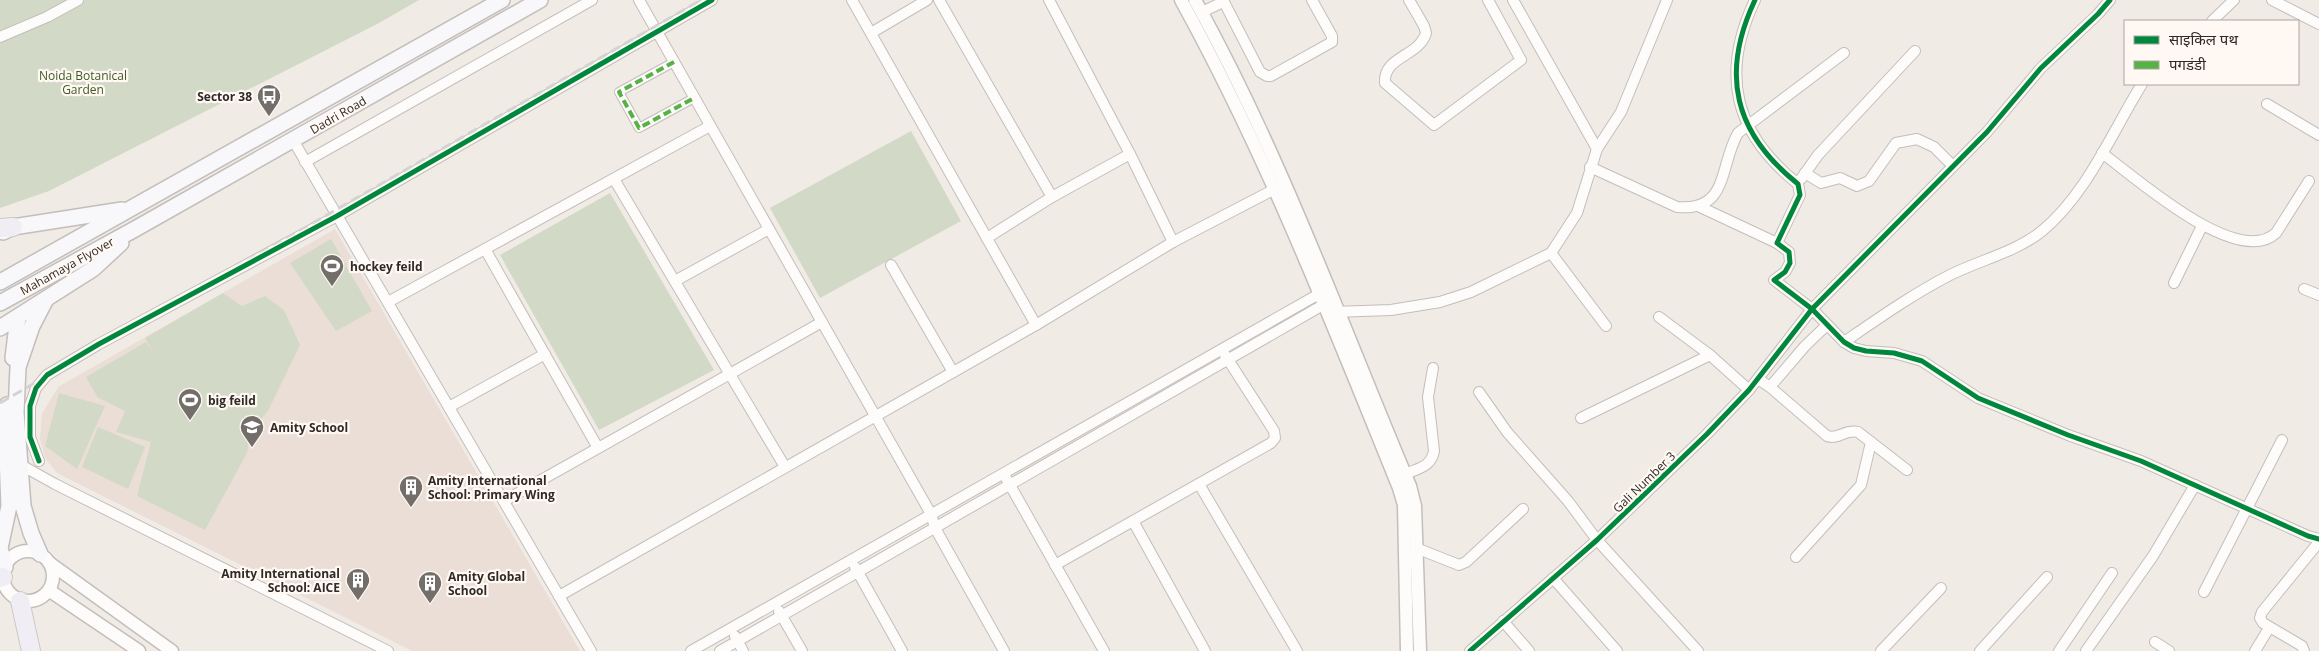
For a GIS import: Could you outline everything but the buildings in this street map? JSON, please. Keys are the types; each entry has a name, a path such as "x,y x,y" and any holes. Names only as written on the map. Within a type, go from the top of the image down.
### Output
{"highway":[{"path":"20,601 31,651"}],"main road":[{"name":"Dadri Road","path":"133,208 502,0"},
{"name":"Dadri Road","path":"135,230 540,0"},
{"path":"4,229 133,208"},
{"name":"Mahamaya Flyover","path":"0,282 133,208"},
{"path":"0,328 93,269 135,230"},
{"name":"Mahamaya Flyover","path":"0,303 135,230"},
{"path":"46,299 32,326 18,368 16,412 23,506 31,533 46,559"},
{"path":"2,574 0,548 9,506 7,456 8,375 15,348 18,316"},
{"path":"0,438 7,456"}],"street":[{"path":"0,37 47,17 78,0"},
{"path":"306,162 592,0"},
{"path":"639,0 931,514 935,528 1004,651"},
{"path":"39,461 30,437 30,406 36,388 47,375 99,344 337,216 712,0"},
{"path":"852,0 1036,325"},
{"path":"871,33 927,0"},
{"path":"939,0 1052,197"},
{"path":"1049,0 1130,154 1173,242"},
{"path":"1181,0 1224,84 1405,474 1415,506 1420,651"},
{"path":"1195,0 1240,84 1306,230 1327,306 1404,505 1407,651"},
{"path":"1202,12 1223,1 1260,72 1271,76 1332,42 1332,36 1312,0"},
{"path":"1410,0 1426,33 1420,44 1388,66 1384,74 1385,84 1434,125 1521,60 1488,0"},
{"path":"1513,0 1597,149"},
{"path":"691,651 1220,348 1327,306 1391,310 1440,302 1471,292 1551,252 1577,213 1597,149 1621,112 1667,0"},
{"path":"1755,0 1748,14 1738,48 1735,76 1747,125 1763,149 1798,184 1800,195 1777,243"},
{"name":"Gali Number 3","path":"1470,651 1597,540 1651,489 1749,390 1812,309 1987,132 2041,68 2098,14 2110,0"},
{"path":"2213,20 2234,0"},
{"path":"2272,0 2319,24"},
{"path":"1798,184 1818,155 1916,51"},
{"path":"1590,167 1677,207 1692,208 1707,204 1717,191 1738,133 1844,53"},
{"path":"674,62 619,92 639,128 694,98"},
{"path":"1844,342 1936,282 1975,263 2022,245 2043,230 2063,210 2102,153 2141,85"},
{"path":"2267,104 2319,134"},
{"path":"388,302 710,126"},
{"path":"293,140 591,651"},
{"path":"1805,173 1821,183 1840,178 1857,186 1869,181 1896,143 1917,140 1934,147 1953,166"},
{"path":"2102,153 2202,226 2226,236 2250,242 2260,242 2269,239 2276,233 2309,181"},
{"path":"987,238 1052,197 1130,154"},
{"path":"614,179 785,467"},
{"path":"559,596 1036,325 1173,242 1273,190"},
{"path":"1698,206 1777,243 1789,252 1790,263 1785,272 1774,280 1812,309 1844,342 1866,351 1894,353 1922,361 1978,398 2068,435 2126,455 2319,540 2262,612 2260,618 2270,628 2302,646 2304,651"},
{"path":"2174,283 2202,226"},
{"path":"674,281 769,229"},
{"path":"485,249 598,448"},
{"path":"1551,252 1606,326"},
{"path":"891,265 953,372"},
{"path":"2304,289 2319,295"},
{"path":"720,651 1227,359 1327,306"},
{"path":"1659,317 1710,355 1749,390"},
{"path":"504,501 822,322"},
{"path":"1770,387 1805,346 1827,325"},
{"path":"1055,565 1271,444 1274,438 1274,431 1220,348"},
{"path":"449,407 545,354"},
{"path":"1581,418 1710,355"},
{"path":"1405,474 1427,465 1433,460 1434,451 1428,397 1432,368"},
{"path":"1758,378 1827,436 1836,437 1850,430 1858,432 1908,470"},
{"path":"1479,392 1507,432 1568,501 1597,540 1698,651"},
{"path":"2204,592 2245,508 2282,440"},
{"path":"1796,557 1861,485 1871,442"},
{"path":"21,465 55,484 388,651"},
{"path":"1003,473 1104,651"},
{"path":"1199,484 1296,651"},
{"path":"2086,651 2153,556 2195,485"},
{"path":"1416,548 1459,565 1466,562 1523,509"},
{"path":"1133,521 1205,651"},
{"path":"46,559 54,576 50,590 40,599 29,602 20,601 5,588 2,574 10,559 21,552 46,559 172,651"},
{"path":"850,560 902,651"},
{"path":"2059,651 2112,573"},
{"path":"1980,651 2046,577"},
{"path":"1553,578 1617,651"},
{"path":"1881,651 1941,588"},
{"path":"50,590 139,651"},
{"path":"774,603 802,651"},
{"path":"1503,621 1529,651"},
{"path":"730,628 743,651"},
{"path":"2256,651 2270,628"},
{"path":"2155,642 2169,651"}],"shaded area":[{"name":"Amity School","path":"335,229 580,651 412,651 57,473 45,458 40,439 42,414 58,387"}],"green space":[{"name":"Noida Botanical Garden","path":"0,0 419,0 379,23 49,191 0,208"},
{"path":"911,131 961,221 820,298 770,208"},
{"path":"610,193 714,370 599,430 500,255"},
{"name":"hockey feild","path":"331,239 372,311 336,331 290,263"},
{"name":"big feild","path":"223,293 242,306 265,296 284,310 300,345 268,411 251,431 247,453 205,530 137,496 151,442 116,432 125,411 99,398 111,391 98,398 86,377 146,342 153,352 145,338"},
{"path":"59,393 105,406 77,469 45,446"},
{"path":"98,427 145,447 128,489 82,467"}],"railway":[{"path":"0,403 701,0"}],"marked path":[{"path":"674,62 619,92 639,128 694,98"}],"cycle path":[{"path":"39,461 30,437 30,406 36,388 47,375 99,344 337,216 712,0"},
{"path":"1755,0 1744,27 1738,53 1736,77 1739,101 1747,123 1759,144 1776,164 1798,184 1800,195 1777,243 1789,252 1790,263 1785,272 1774,280 1812,309 1844,342 1854,348 1894,353 1922,361 1978,398 2068,435 2141,461 2308,536 2319,539"},
{"path":"1470,651 1597,540 1707,434 1749,390 1812,309 1987,132 2041,68 2098,14 2110,0"}],"place":[{"name":"Sector 38","path":"269,117"},
{"name":"hockey feild","path":"332,287"},
{"name":"big feild","path":"190,421"},
{"name":"Amity School","path":"252,448"},
{"name":"Amity International School: Primary Wing","path":"411,508"},
{"name":"Amity International School: AICE","path":"358,601"},
{"name":"Amity Global School","path":"430,604"}]}
